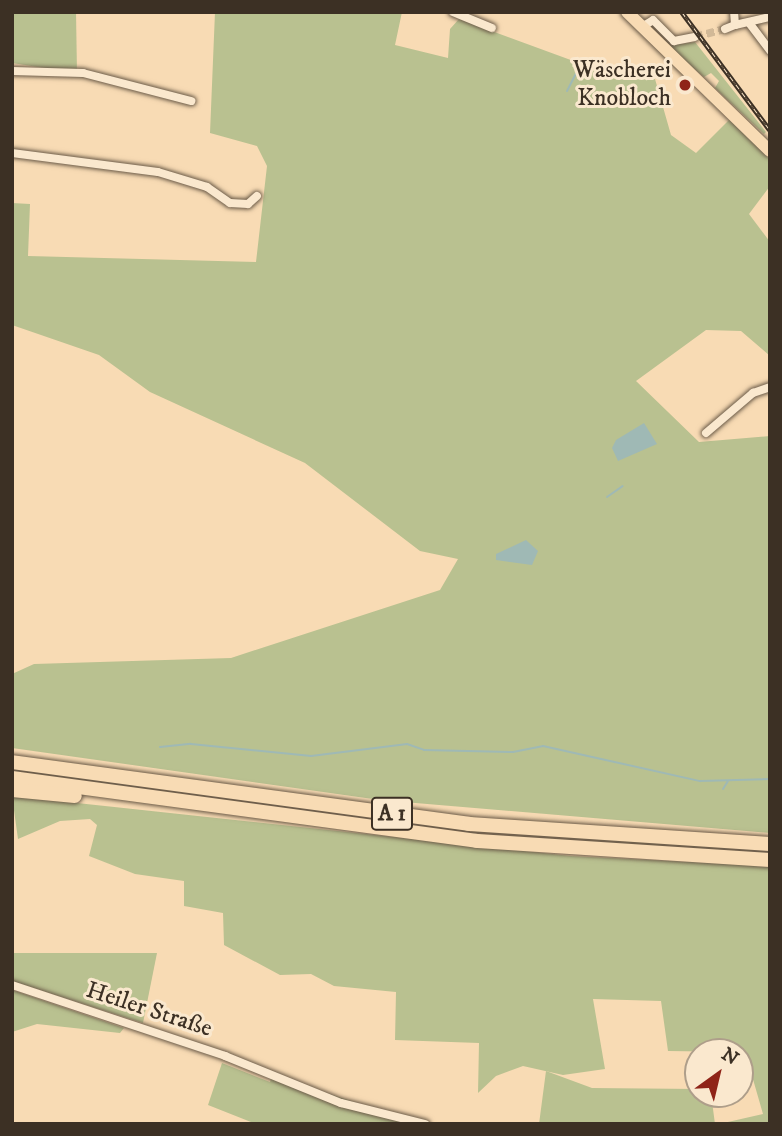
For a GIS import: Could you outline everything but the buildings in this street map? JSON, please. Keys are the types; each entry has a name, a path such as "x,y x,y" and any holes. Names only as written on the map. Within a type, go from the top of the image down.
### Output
{"highway":[{"path":"12,754 36,766"},
{"name":"A 1","path":"12,762 587,837 770,844"},
{"name":"A 1","path":"12,778 597,852 770,860"},
{"path":"12,790 92,798 107,792"}],"main road":[{"path":"627,12 766,148"}],"street":[{"path":"453,12 492,28"},
{"path":"734,12 735,26"},
{"path":"724,29 770,17"},
{"path":"642,27 653,20 674,41 695,37"},
{"path":"750,24 770,51"},
{"path":"12,71 83,73 191,101"},
{"path":"12,153 158,172 207,187 230,203 248,204 257,196"},
{"path":"706,433 752,393 770,387"},
{"name":"Heiler Straße","path":"12,985 272,1074 341,1103 425,1124"}],"green space":[{"path":"12,12 76,12 77,73 12,63"},
{"path":"215,12 402,12 395,45 448,58 450,29 459,19 598,70 655,79 671,135 696,153 730,119 725,112 770,160 770,186 749,214 770,242 770,356 741,331 706,330 636,381 699,442 770,436 770,833 380,800 12,748 12,674 34,664 231,658 440,590 458,559 420,551 305,463 150,392 99,355 12,325 12,203 30,204 28,256 256,262 267,166 257,146 210,133"},
{"path":"695,42 766,132 764,134 715,88 719,81 711,73 704,77 667,46"},
{"path":"12,796 571,856 770,866 770,1124 719,1124 763,1114 754,1083 754,1038 684,1038 684,1051 668,1051 661,1001 593,999 605,1069 563,1075 523,1066 496,1076 478,1093 479,1043 395,1040 396,992 334,986 311,974 280,975 224,945 223,913 184,906 184,881 135,874 89,856 97,825 90,819 60,821 18,839"},
{"path":"13,953 157,953 143,1023 12,981"},
{"path":"12,990 124,1028 120,1033 37,1024 12,1032"},
{"path":"222,1063 270,1082 272,1075 421,1124 256,1124 208,1105"},
{"path":"546,1071 592,1088 684,1089 684,1108 713,1108 715,1124 539,1124"}],"water":[{"path":"644,423 657,444 618,461 612,448 616,440"},
{"path":"526,540 538,551 532,565 496,560 496,554"}],"waterway":[{"path":"567,91 579,67"},
{"path":"607,497 623,486"},
{"path":"160,747 191,744 311,756 407,744 424,750 513,752 543,746 700,781 770,779"},
{"path":"723,789 728,781"}],"tunnel":[{"path":"695,37 725,29"}],"railway":[{"path":"682,12 770,130"}],"place":[{"name":"Wäscherei Knobloch","path":"685,85"}]}
